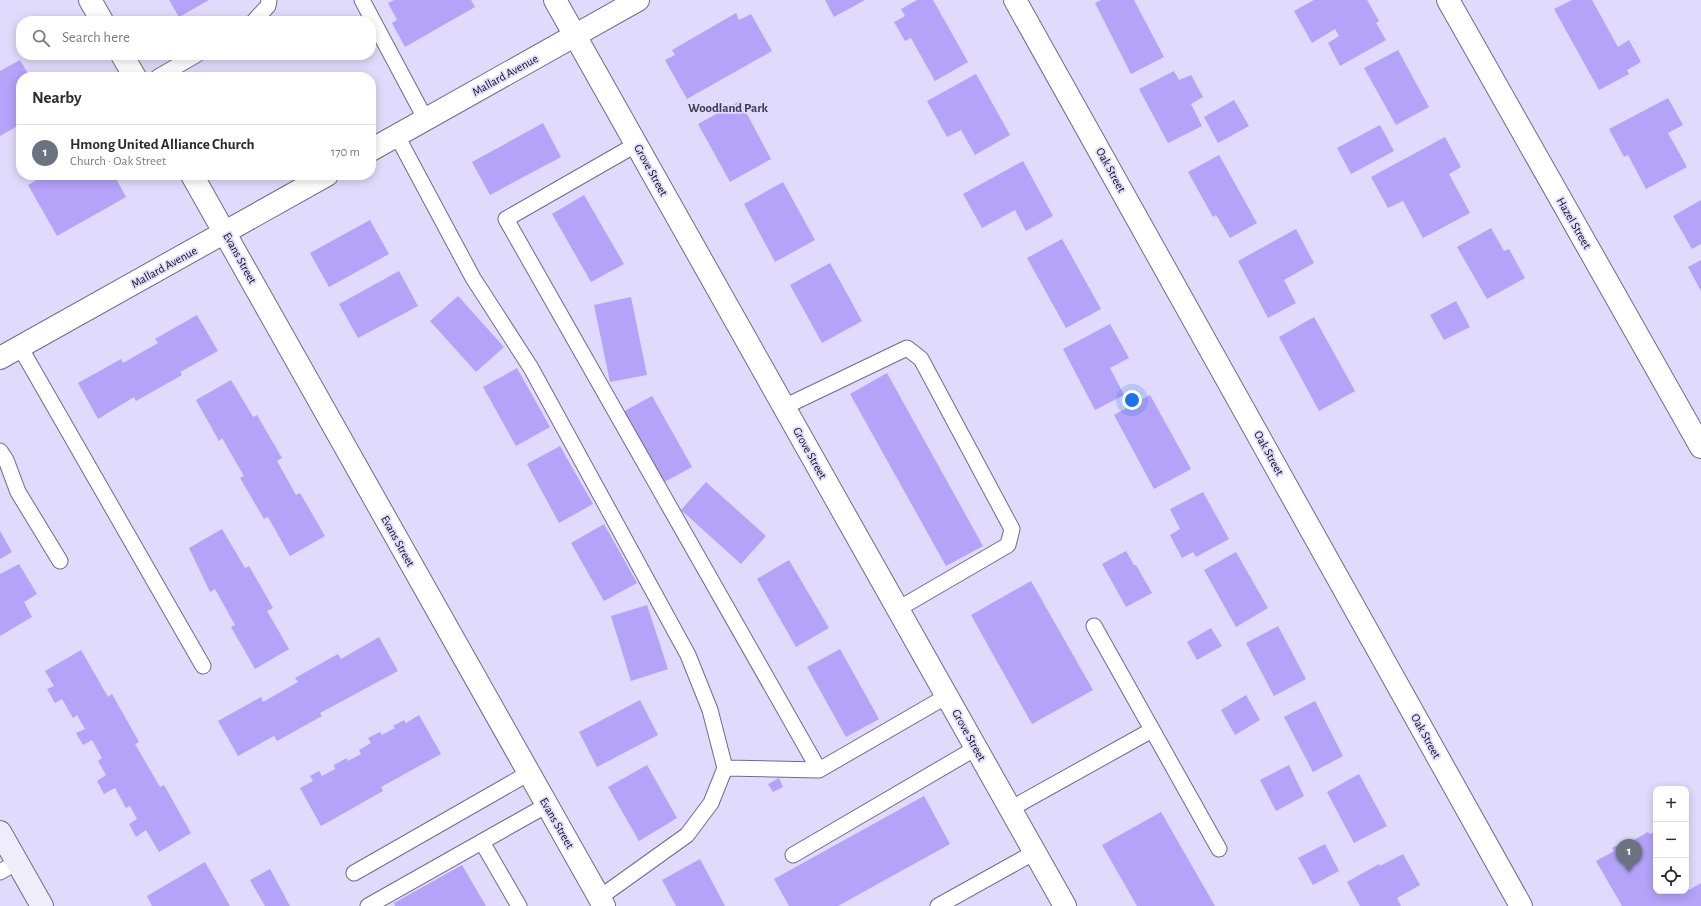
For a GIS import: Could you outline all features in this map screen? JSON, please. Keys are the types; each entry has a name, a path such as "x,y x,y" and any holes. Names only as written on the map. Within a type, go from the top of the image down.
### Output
{"main road":[{"path":"0,832 8,867 42,906"}],"street":[{"path":"90,0 99,16"},
{"name":"Grove Street","path":"555,0 1065,906"},
{"name":"Mallard Avenue","path":"376,147 638,0"},
{"name":"Oak Street","path":"1015,0 1521,906"},
{"name":"Hazel Street","path":"1448,0 1701,447"},
{"path":"125,60 132,72"},
{"name":"Evans Street","path":"195,180 602,902"},
{"name":"Mallard Avenue","path":"7,350 318,180"}],"lane":[{"path":"259,16 268,6 269,0"},
{"path":"362,0 371,16"},
{"path":"376,26 426,120"},
{"path":"167,72 187,60"},
{"path":"397,136 472,278 531,368 688,655 710,710 725,768 711,803 687,835 602,902"},
{"path":"636,144 506,219 819,770"},
{"path":"784,407 907,348 922,359 1012,529 1008,545 898,610"},
{"path":"7,350 202,666"},
{"path":"0,451 6,460 18,492 60,562"},
{"path":"1094,626 1219,849"},
{"path":"725,768 819,770 947,696"},
{"path":"1010,809 1152,730"},
{"path":"793,855 976,748"},
{"path":"354,873 529,773"},
{"path":"368,906 547,805"},
{"path":"482,842 519,906"},
{"path":"938,906 1035,852"}],"building":[{"path":"169,0 209,0 181,16 178,16"},
{"path":"394,0 471,0 475,7 405,47 392,23 397,20 388,3"},
{"path":"825,0 865,0 834,17"},
{"path":"917,0 933,0 968,62 935,81 911,38 905,41 894,22 905,16 901,9"},
{"path":"1101,0 1134,0 1164,57 1131,74 1095,3"},
{"path":"1314,0 1367,0 1379,21 1376,23 1386,40 1340,66 1328,43 1339,36 1335,29 1312,43 1294,11"},
{"path":"1572,0 1592,0 1618,47 1629,40 1641,62 1627,70 1629,74 1599,90 1554,9"},
{"path":"736,13 739,20 751,14 772,51 687,99 665,60 675,55 672,50"},
{"path":"1398,50 1429,107 1396,125 1364,68"},
{"path":"20,60 27,72 16,72 16,127 0,136 0,71"},
{"path":"1174,71 1179,80 1191,75 1203,97 1191,104 1202,126 1168,143 1139,89"},
{"path":"976,74 1010,135 975,155 961,130 947,137 927,101"},
{"path":"1668,98 1683,125 1668,133 1687,167 1646,189 1628,155 1624,157 1609,129"},
{"path":"1234,100 1249,126 1218,143 1204,117"},
{"path":"740,101 771,159 730,182 698,124"},
{"path":"543,123 561,157 490,195 472,162"},
{"path":"1380,125 1394,151 1351,174 1337,148"},
{"path":"1445,137 1461,167 1449,174 1470,213 1423,238 1403,201 1388,208 1371,177"},
{"path":"1219,155 1257,223 1230,238 1216,215 1213,217 1188,172"},
{"path":"1023,161 1053,216 1026,231 1015,210 982,228 963,194"},
{"path":"37,180 117,180 126,197 57,236 28,185"},
{"path":"783,182 815,240 775,262 744,204"},
{"path":"584,195 624,264 591,282 552,214"},
{"path":"1701,200 1701,244 1692,249 1673,216"},
{"path":"370,220 389,254 329,287 310,253"},
{"path":"1491,228 1504,251 1509,249 1525,278 1487,299 1457,247"},
{"path":"1296,229 1314,263 1284,280 1296,303 1268,318 1238,261"},
{"path":"1062,239 1101,309 1066,328 1027,258"},
{"path":"1701,260 1701,291 1688,267"},
{"path":"830,263 862,321 822,343 790,285"},
{"path":"399,271 418,306 358,338 339,304"},
{"path":"458,296 504,347 476,372 430,321"},
{"path":"631,297 647,375 610,382 594,305"},
{"path":"1456,301 1470,327 1444,340 1430,315"},
{"path":"197,315 218,351 180,372 182,375 136,401 134,397 98,419 78,383 121,359 123,363 158,343 155,339"},
{"path":"1314,317 1355,391 1319,411 1279,337"},
{"path":"1110,324 1129,358 1110,368 1124,395 1095,410 1063,349"},
{"path":"517,368 550,427 516,446 483,387"},
{"path":"887,373 983,546 946,566 850,394"},
{"path":"231,380 253,417 257,415 282,458 277,461 296,495 300,493 325,536 290,556 268,517 264,519 240,478 244,476 222,438 219,441 196,400"},
{"path":"1150,395 1191,469 1154,489 1114,415"},
{"path":"652,396 692,467 659,485 619,414"},
{"path":"560,446 593,504 559,523 527,464"},
{"path":"706,482 766,536 741,564 681,510"},
{"path":"1203,492 1229,539 1196,557 1193,552 1182,558 1170,535 1180,529 1170,509"},
{"path":"604,524 637,583 604,601 571,543"},
{"path":"222,529 245,568 249,566 273,608 267,611 289,649 255,669 231,627 235,625 215,589 210,592 189,548"},
{"path":"0,531 12,552 0,559"},
{"path":"1126,551 1152,593 1126,607 1102,564"},
{"path":"1236,552 1268,608 1236,627 1204,570"},
{"path":"789,560 829,628 796,647 757,579"},
{"path":"19,564 37,594 24,602 32,617 0,636 0,574"},
{"path":"1031,581 1093,690 1032,724 971,615"},
{"path":"647,605 668,669 631,681 611,616"},
{"path":"1278,626 1306,679 1274,696 1246,643"},
{"path":"1211,628 1222,646 1197,660 1187,642"},
{"path":"379,637 398,671 320,713 322,716 277,741 274,736 238,756 218,721 261,697 263,702 298,682 295,678 338,654 341,659"},
{"path":"840,649 879,719 846,737 807,667"},
{"path":"81,650 108,697 112,694 139,742 135,744 160,787 164,785 191,833 159,852 146,830 136,837 129,824 137,819 130,806 126,808 115,788 104,794 97,781 106,775 98,761 102,758 92,740 83,745 76,733 85,729 77,715 73,718 62,699 55,703 47,689 54,686 45,671"},
{"path":"1246,695 1260,720 1235,735 1221,710"},
{"path":"640,700 658,735 597,767 579,732"},
{"path":"1315,701 1343,756 1313,772 1284,717"},
{"path":"419,715 441,754 381,787 383,791 321,826 300,788 313,781 310,776 319,771 322,776 335,769 334,765 347,758 348,761 361,754 359,750 371,743 368,738 380,732 382,735 395,728 393,726 404,720 406,723"},
{"path":"647,765 677,818 639,841 608,787"},
{"path":"1289,765 1304,796 1276,811 1260,780"},
{"path":"1359,774 1387,826 1354,843 1327,792"},
{"path":"779,778 783,787 773,792 768,784"},
{"path":"924,796 950,844 838,906 789,906 774,879"},
{"path":"1161,812 1215,906 1137,906 1102,845"},
{"path":"1648,832 1650,834 1653,832 1653,894 1689,894 1689,890 1701,883 1701,906 1622,906 1596,861 1614,851 1612,848 1629,839 1630,842"},
{"path":"1325,844 1339,871 1313,885 1298,858"},
{"path":"1403,854 1420,885 1397,898 1401,906 1360,906 1347,882 1379,864 1380,866"},
{"path":"700,859 725,906 676,906 662,880"},
{"path":"205,862 230,906 152,906 147,896"},
{"path":"462,865 486,906 395,906 394,903"},
{"path":"270,869 290,906 265,906 250,880"}],"place":[{"name":"Hmong United Alliance Church","path":"1629,872"}],"district":[{"name":"Woodland Park","path":"728,107"}]}
